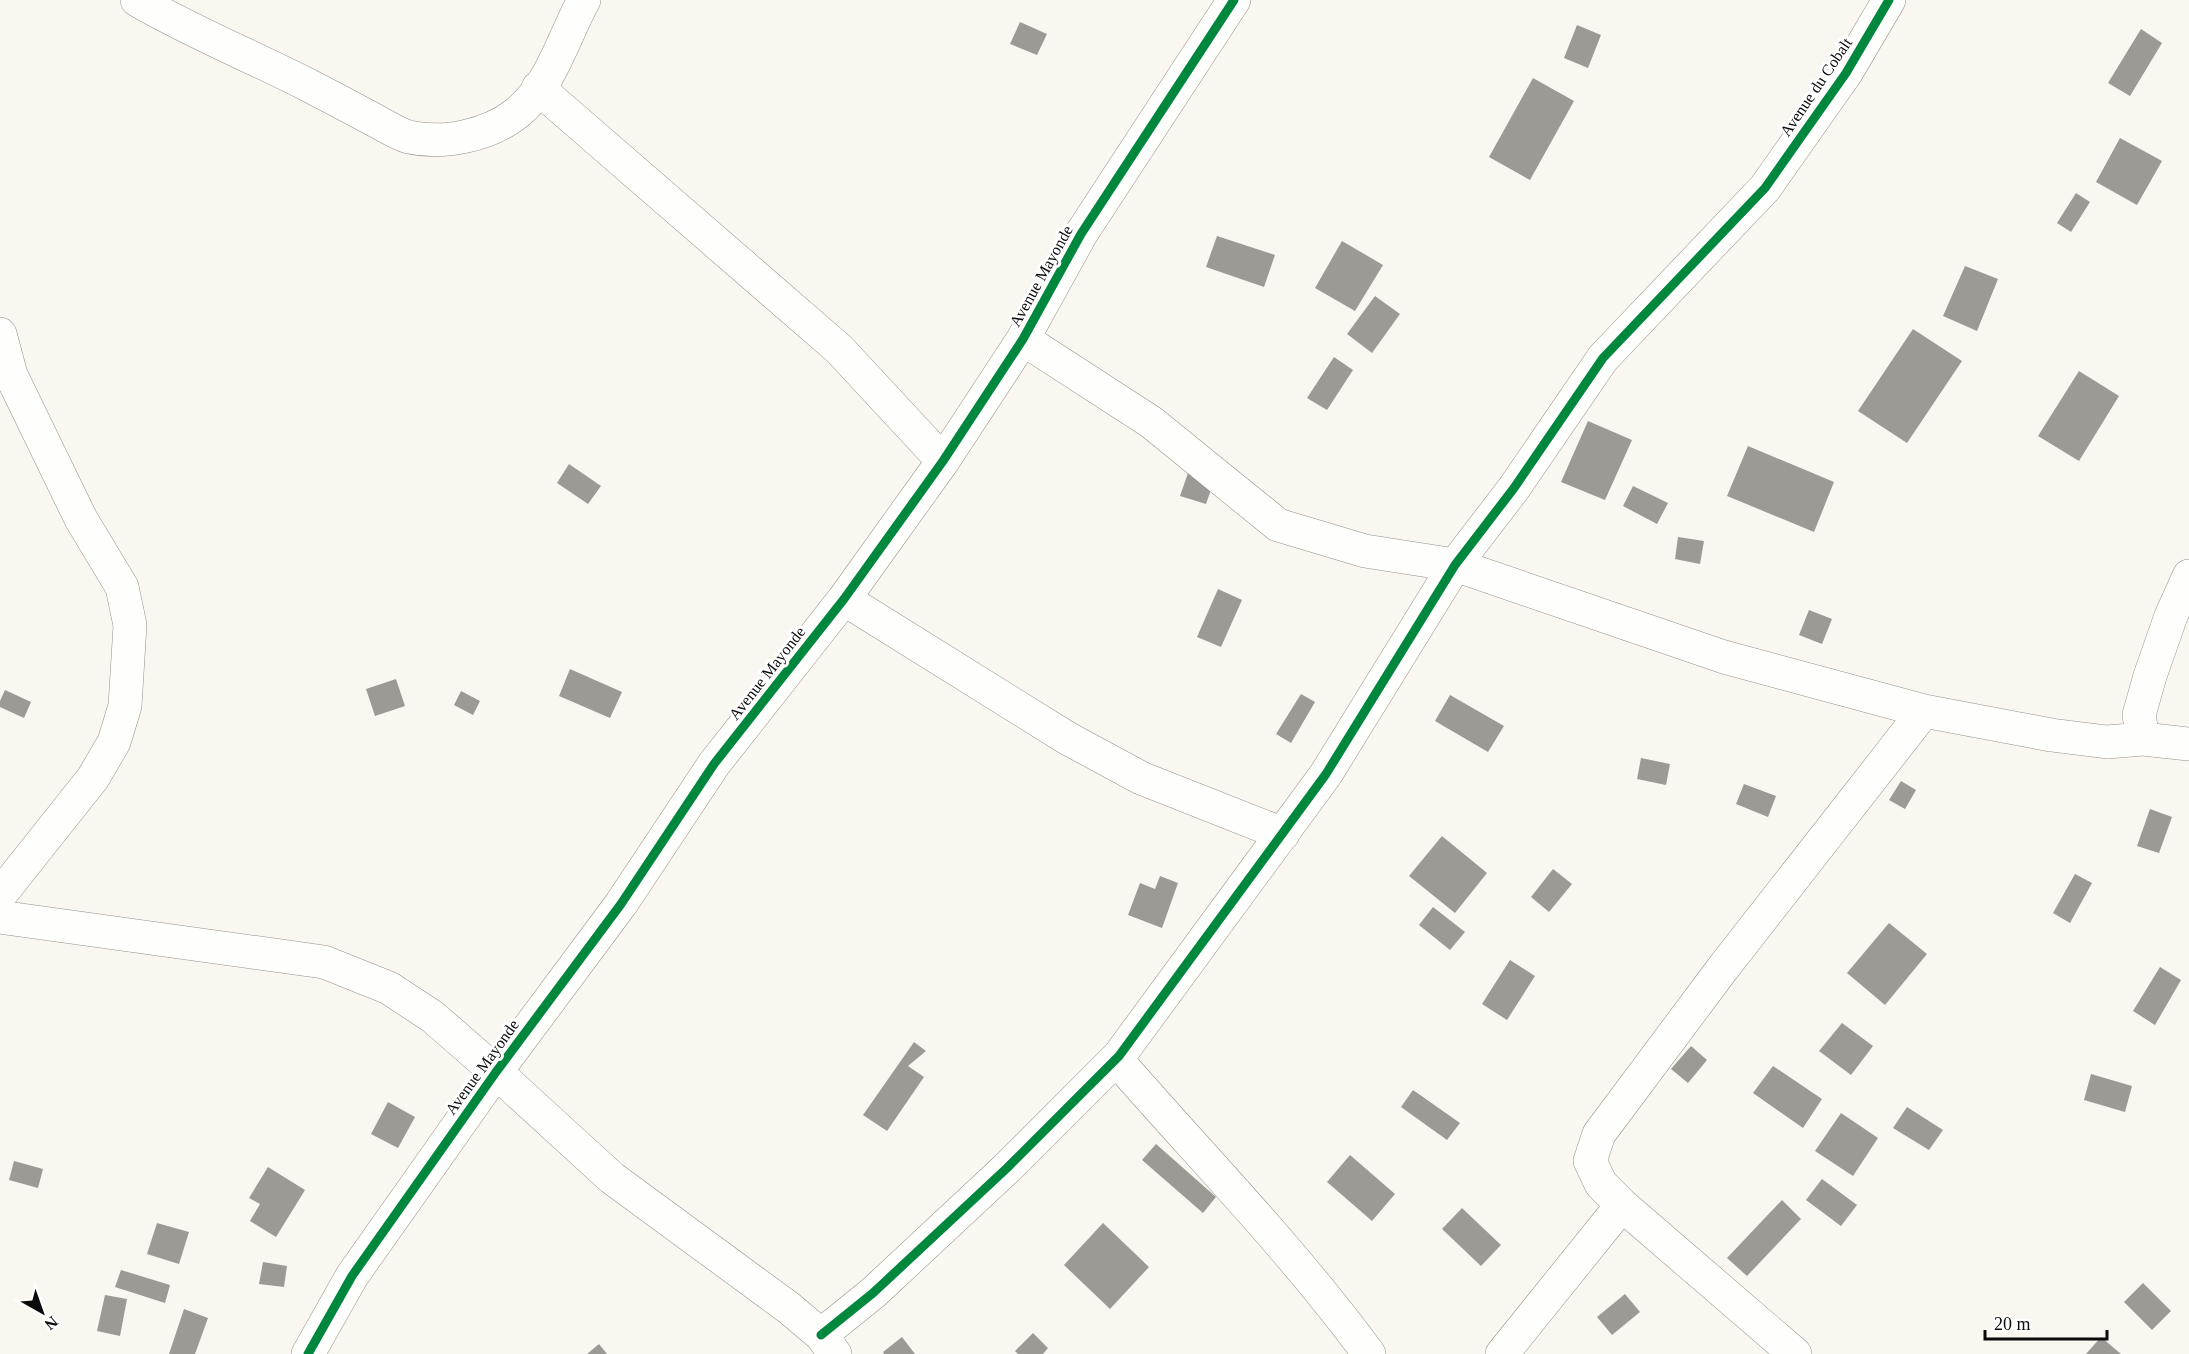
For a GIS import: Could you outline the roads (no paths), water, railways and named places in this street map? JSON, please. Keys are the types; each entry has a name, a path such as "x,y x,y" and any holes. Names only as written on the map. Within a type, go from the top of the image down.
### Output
{"street":[{"path":"137,0 180,25 297,80 408,137 436,139 469,135 497,126 519,112 552,65 584,0"},
{"name":"Avenue Mayonde","path":"308,1354 352,1276 496,1072 621,904 714,764 844,599 943,461 1023,339 1081,234 1234,0"},
{"name":"Avenue du Cobalt","path":"828,1344 873,1293 973,1200 1119,1056 1326,774 1455,565 1514,488 1603,358 1765,188 1846,73 1889,0"},
{"path":"538,88 839,349 943,461"},
{"path":"0,334 10,375 81,519 122,586 130,626 125,706 114,742 93,778 0,895"},
{"path":"1023,339 1152,422 1278,525 1365,551 1455,565 1724,657 1924,711 2051,735 2107,742 2143,739 2189,744"},
{"path":"2143,739 2139,715 2150,676 2171,616 2189,576"},
{"path":"844,599 1067,738 1122,768 1141,778 1283,834"},
{"path":"1795,1354 1622,1205 1601,1184 1590,1161 1599,1134 1723,968 1924,711"},
{"path":"0,917 324,962 389,988 433,1017 612,1178 789,1308 828,1344"},
{"path":"1119,1056 1123,1067 1279,1242 1369,1354"},
{"path":"1502,1354 1622,1205"}]}
